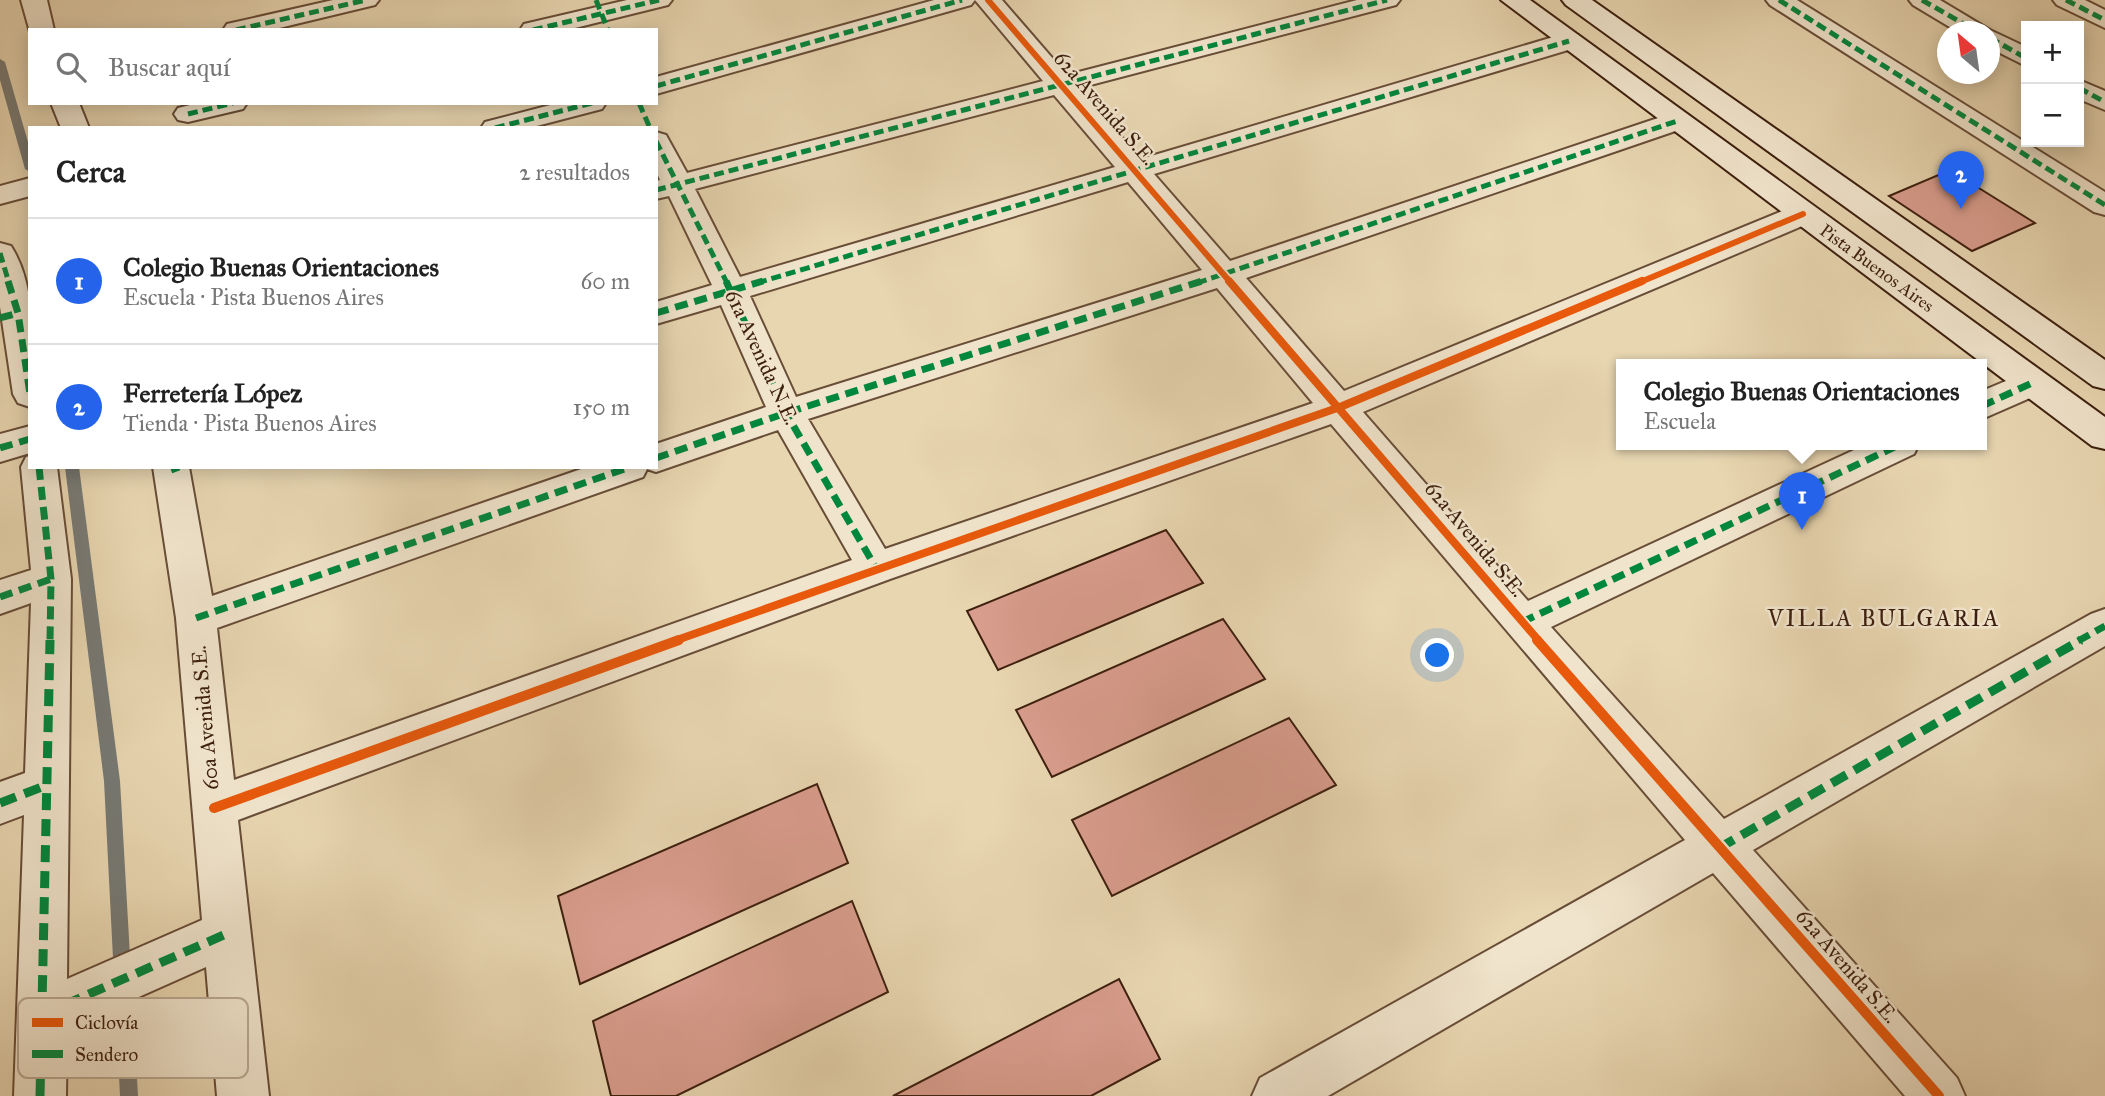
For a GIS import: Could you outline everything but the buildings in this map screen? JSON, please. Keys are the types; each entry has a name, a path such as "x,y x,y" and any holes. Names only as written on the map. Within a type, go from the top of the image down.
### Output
{"street":[{"path":"34,0 41,28"},
{"path":"245,28 366,0"},
{"path":"542,28 659,0"},
{"path":"658,85 962,0"},
{"name":"62a Avenida S.E.","path":"988,0 1522,622 1939,1096"},
{"path":"666,187 1387,0"},
{"name":"Pista Buenos Aires","path":"1514,0 2105,436"},
{"path":"1577,0 2105,377"},
{"path":"1779,0 2105,205"},
{"path":"1922,0 1959,21"},
{"path":"2066,0 2105,20"},
{"path":"658,312 730,289 1137,172 1569,41"},
{"path":"2000,44 2021,55"},
{"path":"2084,91 2105,102"},
{"path":"66,105 74,126"},
{"path":"188,114 225,105"},
{"path":"503,126 584,105"},
{"path":"640,105 649,126"},
{"path":"658,457 786,413 1225,274 1677,121"},
{"name":"61a Avenida N.E.","path":"658,150 666,187 730,289 786,413 876,568"},
{"path":"214,808 876,568 1339,407 1803,214"},
{"path":"0,253 9,315 28,386"},
{"path":"1987,404 2032,383"},
{"path":"0,448 28,440"},
{"path":"1522,622 1888,450"},
{"path":"39,469 51,579 41,998"},
{"name":"60a Avenida S.E.","path":"174,469 196,618 233,998"},
{"path":"196,618 624,469"},
{"path":"0,597 51,579"},
{"path":"1278,1096 1719,848 2105,626"},
{"path":"0,803 47,785"},
{"path":"82,998 226,934"},
{"path":"40,1078 40,1096"},
{"name":"60a Avenida S.E.","path":"241,1078 243,1096"}],"waterway":[{"path":"0,62 28,162"},
{"path":"72,469 112,781 124,998"},
{"path":"128,1078 129,1096"}],"marked path":[{"path":"245,28 366,0"},
{"path":"596,0 607,28"},
{"path":"541,28 659,0"},
{"path":"658,85 962,0"},
{"path":"658,189 1387,0"},
{"path":"1779,0 2105,205"},
{"path":"1922,0 1959,21"},
{"path":"2066,0 2105,20"},
{"path":"658,312 1569,41"},
{"path":"2000,44 2021,55"},
{"path":"2084,91 2105,102"},
{"path":"188,114 225,105"},
{"path":"503,126 584,105"},
{"path":"640,105 649,126"},
{"path":"658,457 786,413 1225,274 1677,121"},
{"path":"658,145 730,289 786,413 876,568"},
{"path":"0,253 18,313 28,380"},
{"path":"0,318 18,313"},
{"path":"1987,404 2032,383"},
{"path":"0,448 28,440"},
{"path":"1522,622 1888,450"},
{"path":"39,469 51,579 42,998"},
{"path":"196,618 624,469"},
{"path":"0,597 51,579"},
{"path":"1719,848 2105,626"},
{"path":"0,803 47,785"},
{"path":"80,998 226,934"},
{"path":"40,1078 40,1096"}],"cycle path":[{"path":"988,0 1522,622 1939,1096"},
{"path":"214,808 876,568 1340,407 1803,214"}],"place":[{"name":"Ferretería López","path":"1961,209"},
{"name":"Colegio Buenas Orientaciones","path":"1802,530"}],"district":[{"name":"VILLA BULGARIA","path":"1884,618"}]}
